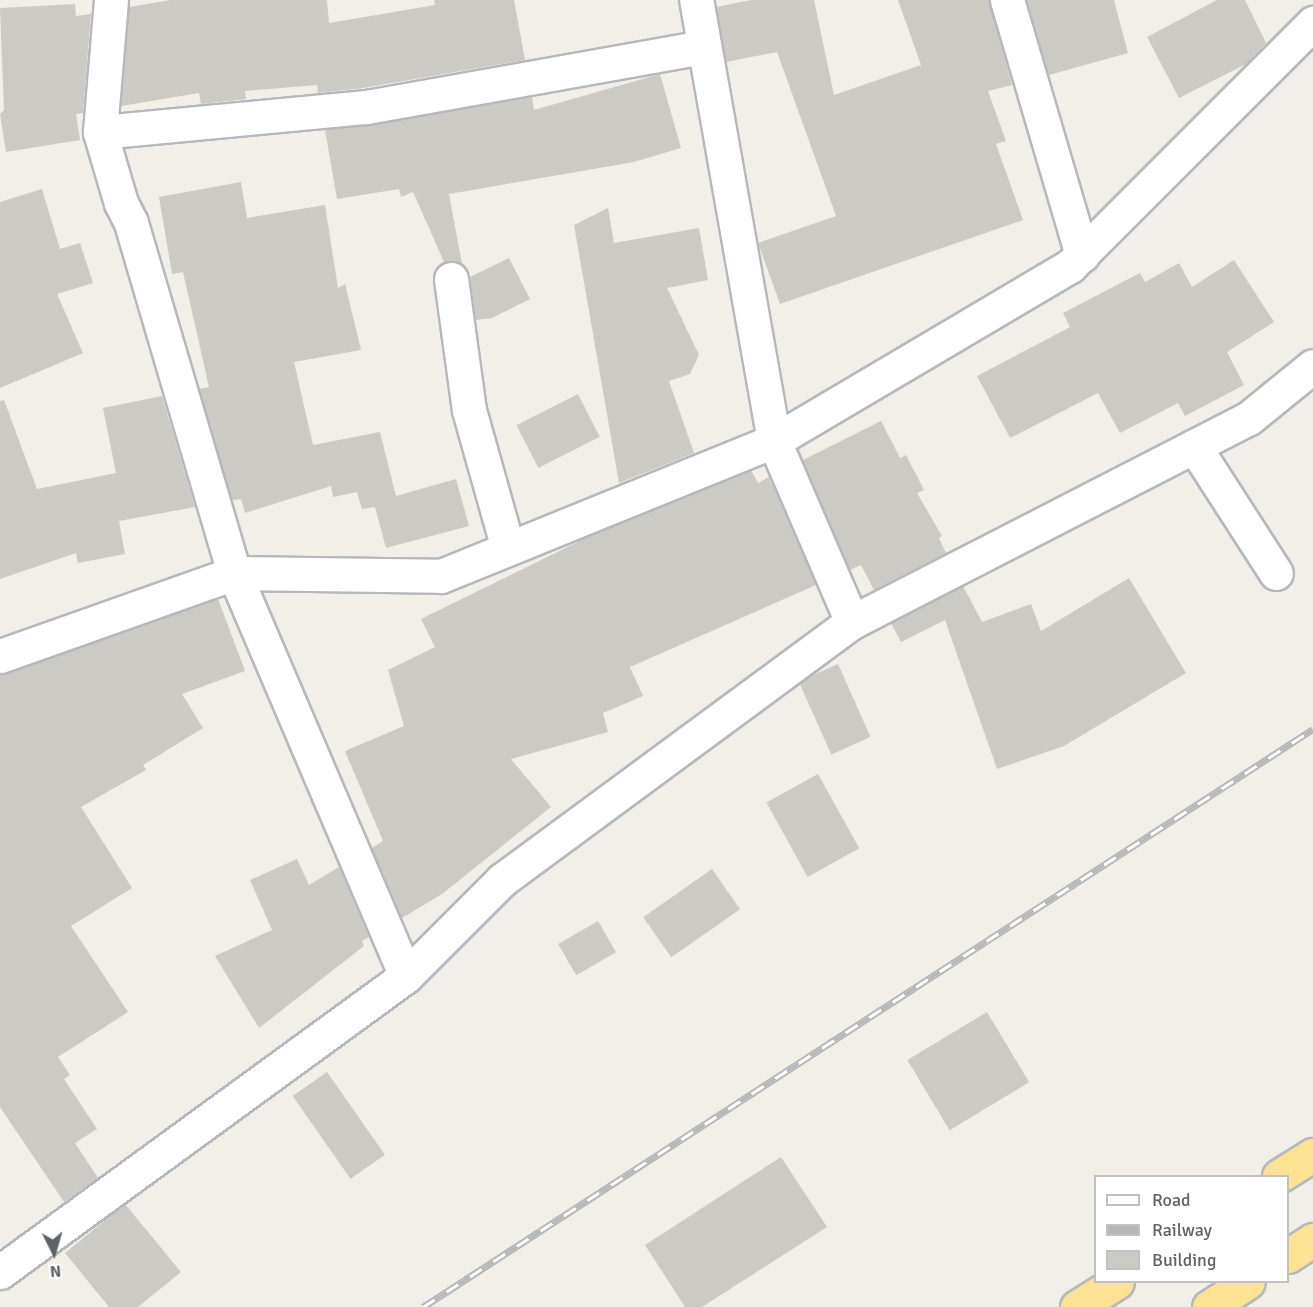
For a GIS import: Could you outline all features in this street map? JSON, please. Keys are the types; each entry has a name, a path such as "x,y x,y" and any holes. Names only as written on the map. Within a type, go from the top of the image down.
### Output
{"highway":[{"path":"1281,1175 1313,1155"},
{"path":"1289,1255 1313,1240"},
{"path":"1077,1307 1114,1283"},
{"path":"1209,1307 1245,1283"}],"street":[{"path":"111,0 100,132 234,573 406,976"},
{"path":"696,0 774,441 852,622"},
{"path":"1007,0 1082,255"},
{"path":"0,656 234,573 441,576 774,441 1071,266 1313,23"},
{"path":"100,132 366,107 704,47"},
{"path":"452,279 469,410 508,549"},
{"path":"0,1272 406,976 502,880 852,622 1262,411 1313,366"},
{"path":"1194,446 1276,573"}],"building":[{"path":"171,0 327,0 329,23 435,5 434,0 514,0 525,60 363,88 318,93 317,85 245,91 246,99 201,104 199,93 121,106 129,7"},
{"path":"751,0 814,0 834,95 921,65 898,0 989,0 1012,85 988,91 1006,141 996,144 1023,220 780,304 758,243 836,216 777,52 726,62 716,7"},
{"path":"1027,0 1114,0 1128,53 1049,75"},
{"path":"1217,0 1245,0 1266,43 1246,64 1179,98 1147,37"},
{"path":"75,4 76,16 91,14 83,113 76,114 80,140 6,152 0,114 4,110 0,8"},
{"path":"660,74 681,148 634,162 449,194 462,264 444,262 413,192 401,197 399,189 337,199 325,130 532,97 534,110"},
{"path":"241,182 247,218 325,205 338,288 345,284 361,350 294,362 313,445 380,432 396,496 456,479 469,526 386,548 375,507 362,509 357,492 333,497 331,486 245,513 241,499 232,500 199,389 209,387 183,272 172,274 159,197"},
{"path":"42,189 60,249 80,243 93,283 57,294 83,353 0,388 0,202"},
{"path":"608,208 614,243 699,228 708,280 667,288 699,355 690,374 669,381 694,453 619,483 574,225"},
{"path":"509,258 530,299 492,318 476,320 470,277"},
{"path":"1234,260 1274,322 1227,352 1244,385 1185,416 1178,403 1120,433 1098,393 1010,438 977,376 1070,327 1063,313 1140,273 1145,282 1179,263 1192,287"},
{"path":"578,394 600,437 538,468 517,425"},
{"path":"162,396 195,507 119,521 125,554 78,563 76,553 0,579 0,401 4,400 37,489 116,473 103,408"},
{"path":"881,421 900,458 906,455 924,490 917,493 942,536 939,538 946,553 874,590 861,565 850,570 803,460"},
{"path":"751,470 758,483 769,477 816,585 630,667 643,696 603,713 608,732 511,759 551,807 442,894 402,918 372,848 383,841 345,751 404,726 388,670 435,647 421,619 598,532"},
{"path":"1129,578 1186,673 1064,746 997,769 945,620 901,642 891,623 963,586 982,622 1031,604 1041,631"},
{"path":"218,599 245,671 182,694 203,728 143,765 146,770 81,807 132,888 71,926 128,1012 58,1057 70,1075 64,1079 97,1129 75,1143 98,1178 64,1202 0,1107 0,674"},
{"path":"838,664 871,737 831,755 799,681"},
{"path":"818,774 859,848 808,877 766,803"},
{"path":"297,859 309,885 339,867 369,937 362,941 364,946 259,1028 215,956 272,930 250,880"},
{"path":"712,869 740,909 671,957 643,917"},
{"path":"598,921 616,952 576,975 558,944"},
{"path":"987,1012 1029,1082 950,1130 907,1060"},
{"path":"327,1072 385,1155 351,1179 293,1096"},
{"path":"781,1157 827,1227 702,1307 685,1307 645,1245"},
{"path":"125,1204 181,1272 138,1307 109,1307 65,1253"}],"railway":[{"path":"423,1307 1313,729"}]}
